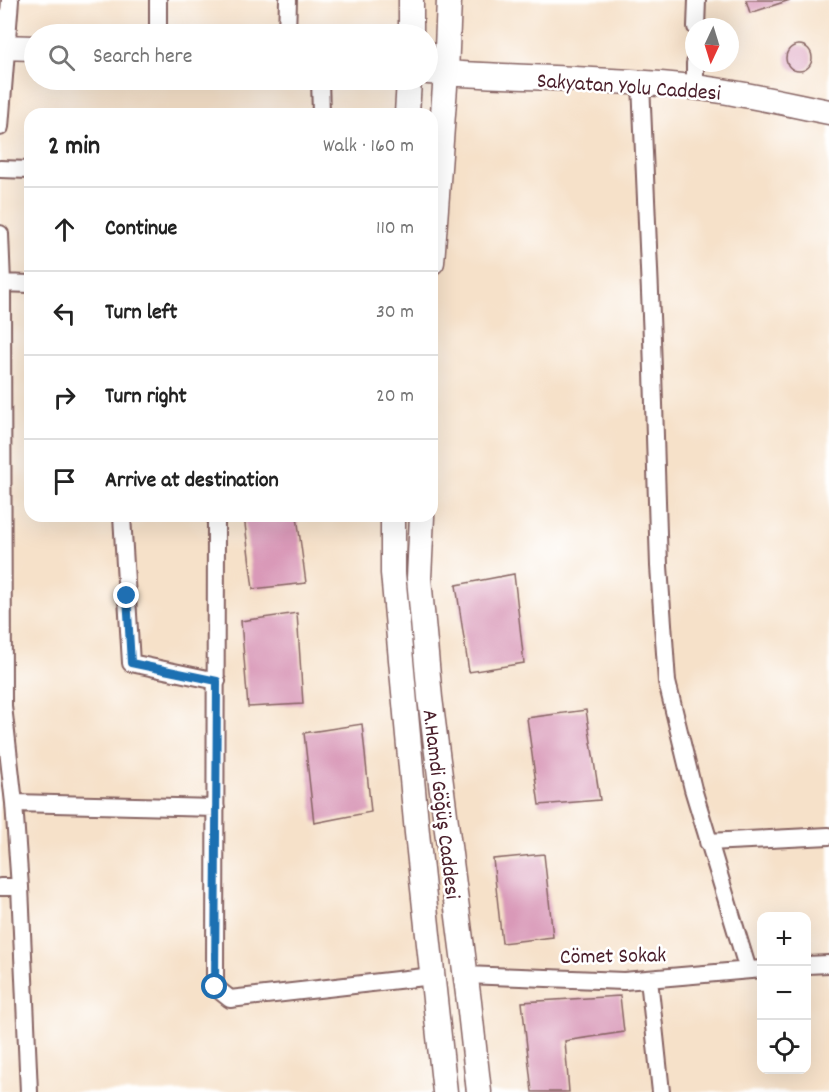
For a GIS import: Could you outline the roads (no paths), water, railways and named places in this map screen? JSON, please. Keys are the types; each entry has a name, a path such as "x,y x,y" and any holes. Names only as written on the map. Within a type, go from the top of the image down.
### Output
{"street":[{"path":"0,127 3,47 10,0"},
{"path":"158,0 158,24"},
{"path":"287,24 288,0"},
{"path":"411,0 411,24"},
{"path":"438,66 449,0"},
{"path":"696,18 697,0"},
{"path":"3,47 24,48"},
{"name":"Sakyatan Yolu Caddesi","path":"438,72 695,87 829,112"},
{"path":"695,87 696,72"},
{"path":"641,83 659,566 667,682 708,842 755,969"},
{"path":"320,90 321,108"},
{"path":"407,108 408,90"},
{"path":"436,108 437,90"},
{"path":"0,169 24,170"},
{"path":"0,234 3,706 14,803 20,887 29,1092"},
{"path":"2,283 24,284"},
{"path":"122,522 131,663 217,681"},
{"path":"216,522 215,987 230,999 433,976"},
{"name":"A.Hamdi Göğüş Caddesi","path":"393,522 393,573 417,833 445,1092"},
{"name":"A.Hamdi Göğüş Caddesi","path":"422,522 419,578 430,698 478,1092"},
{"path":"14,803 216,808"},
{"path":"708,842 829,836"},
{"path":"0,887 20,887"},
{"path":"811,966 829,964"},
{"name":"Cömet Sokak","path":"465,975 624,981 755,969"},
{"path":"649,979 661,1092"}]}
